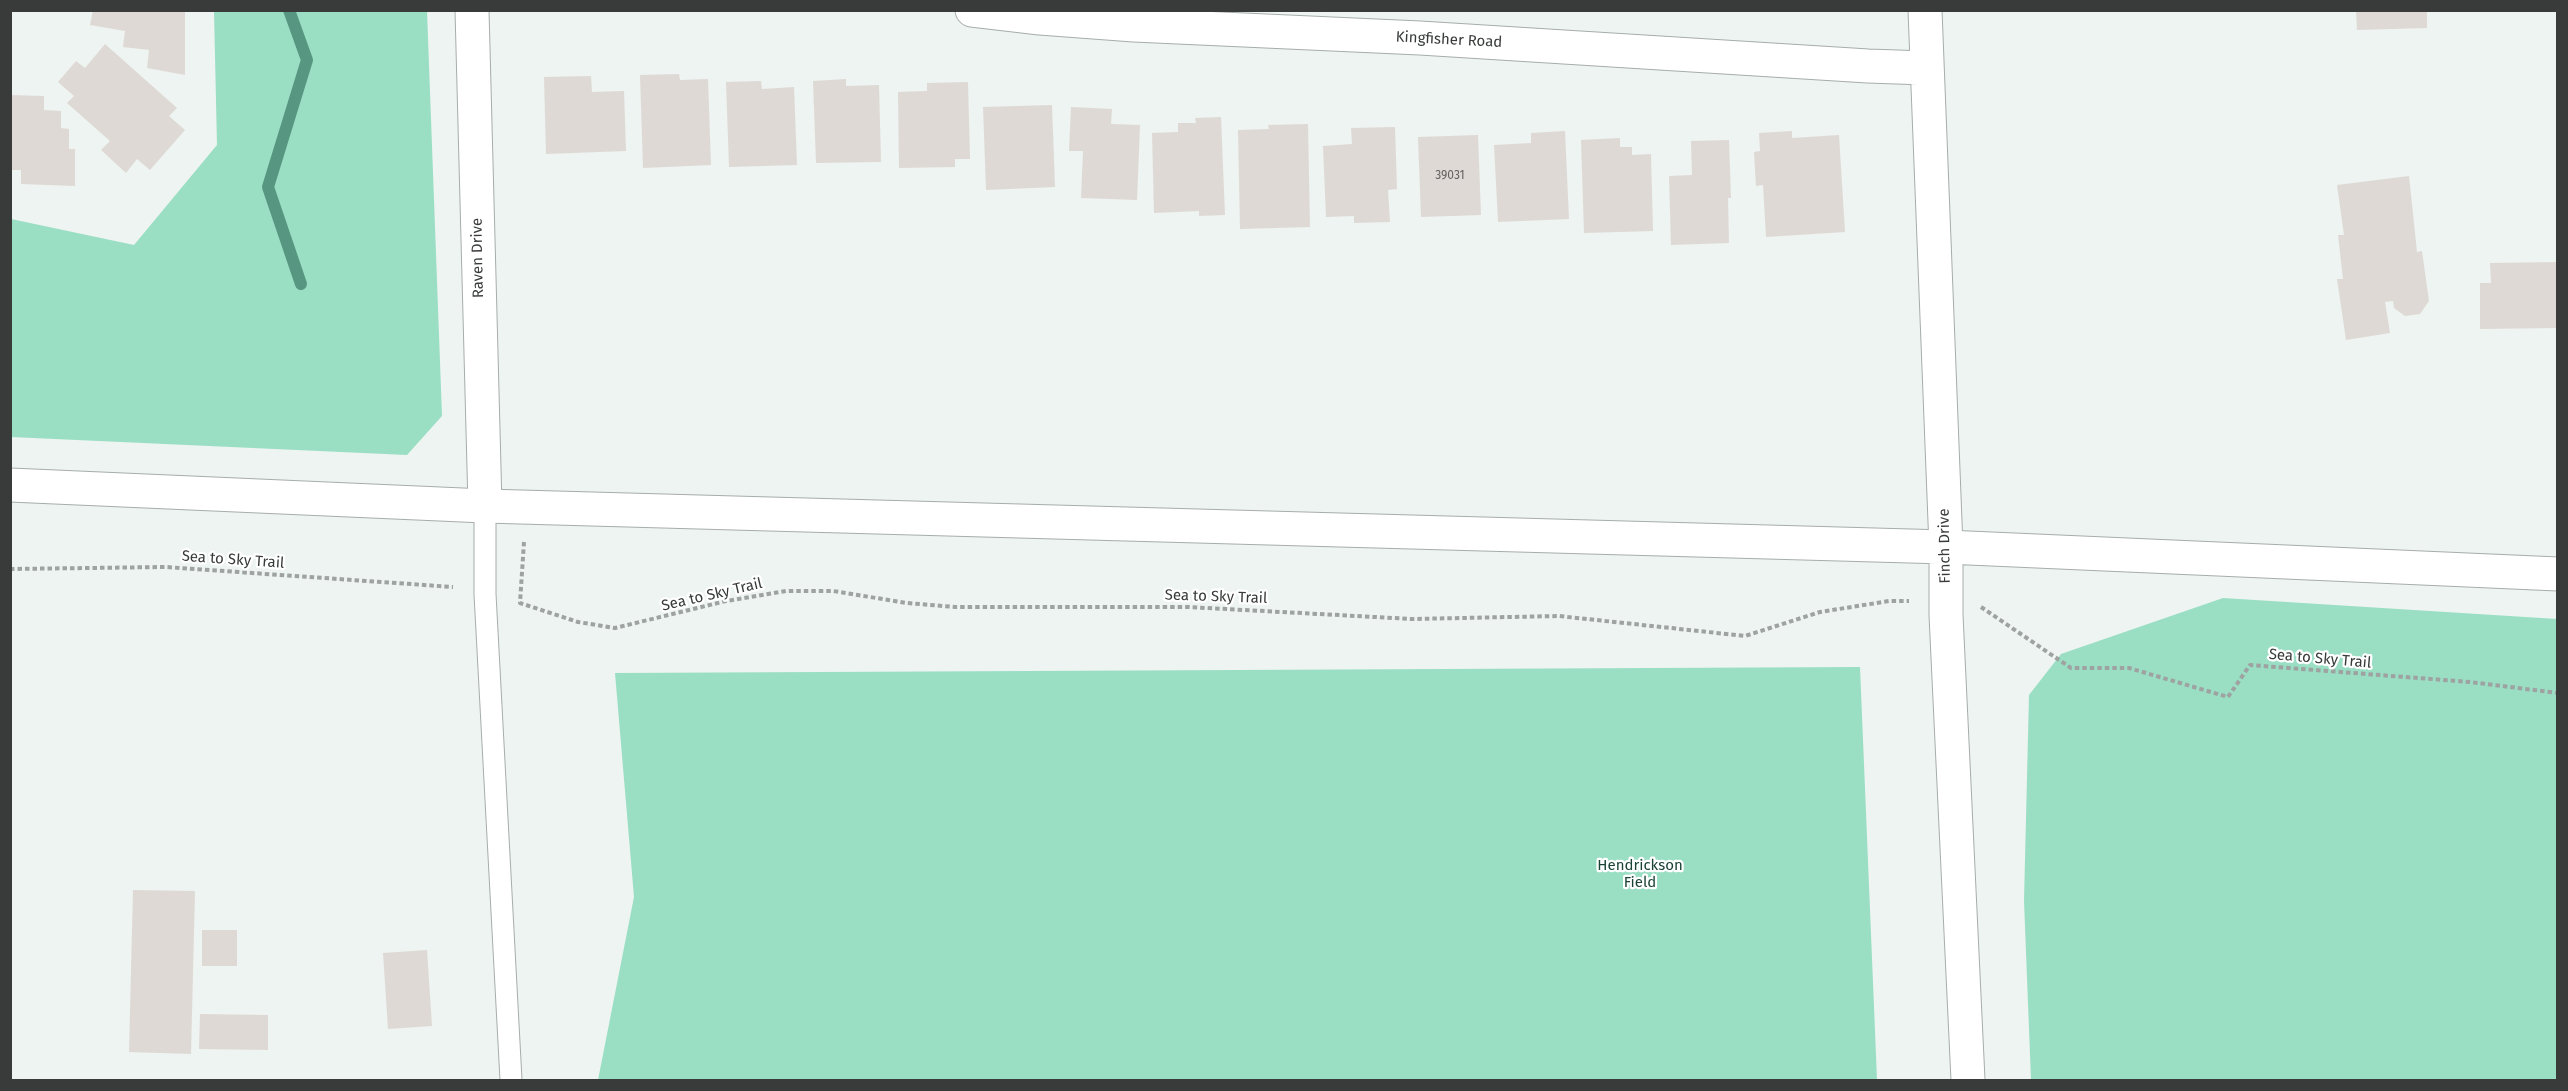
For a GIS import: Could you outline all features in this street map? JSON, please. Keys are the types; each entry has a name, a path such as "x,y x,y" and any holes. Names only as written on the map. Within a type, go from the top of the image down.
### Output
{"street":[{"name":"Raven Drive","path":"472,10 485,506"},
{"name":"Kingfisher Road","path":"972,10 1134,25 1420,38 1926,68"},
{"name":"Finch Drive","path":"1925,10 1946,547 1946,615 1968,1080"},
{"path":"10,485 485,506 1946,547 2558,574"}],"lane":[{"path":"485,506 484,594 511,1080"}],"path":[{"name":"Sea to Sky Trail","path":"525,533 520,603 578,622 615,628 726,601 786,591 833,591 907,603 955,607 1188,607 1412,619 1559,616 1745,636 1820,612 1889,601 1913,600"},
{"name":"Sea to Sky Trail","path":"10,569 166,567 453,587"},
{"name":"Sea to Sky Trail","path":"1977,603 2071,668 2129,668 2228,697 2250,665 2470,682 2558,693"}],"green space":[{"path":"214,11 427,11 442,416 407,455 11,437 11,219 134,245 217,145"},
{"path":"2223,598 2557,619 2557,1080 2031,1080 2024,901 2029,695 2061,654"},
{"name":"Hendrickson Field","path":"1860,667 1877,1080 598,1080 634,897 615,673"}],"building":[{"path":"93,10 185,10 185,75 147,68 149,50 123,47 125,31 90,25"},
{"path":"2356,10 2427,10 2427,28 2357,30"},
{"path":"105,44 177,108 169,116 185,130 150,170 137,159 126,173 101,150 110,141 67,103 74,96 58,82 76,61 85,68"},
{"path":"679,74 680,80 708,79 711,165 643,168 640,75"},
{"path":"591,76 592,92 624,91 626,151 546,154 544,77"},
{"path":"846,79 846,86 879,85 881,162 816,163 813,81"},
{"path":"761,81 762,89 794,87 797,165 729,167 726,82"},
{"path":"968,82 970,159 955,159 955,167 899,168 898,92 927,91 927,83"},
{"path":"10,95 44,96 44,110 61,111 61,128 69,129 69,149 75,149 75,186 21,184 21,170 10,170"},
{"path":"1052,105 1055,187 986,190 983,107"},
{"path":"1071,107 1112,109 1111,124 1140,125 1137,200 1081,198 1083,151 1069,151"},
{"path":"1221,117 1225,215 1199,216 1199,211 1154,213 1152,133 1178,132 1178,123 1196,123 1195,118"},
{"path":"1308,124 1310,227 1240,229 1238,130 1269,129 1268,125"},
{"path":"1395,127 1397,189 1388,190 1390,222 1354,223 1354,216 1326,217 1323,146 1352,144 1351,128"},
{"path":"1565,131 1569,219 1498,222 1494,145 1531,143 1531,133"},
{"path":"1792,131 1792,138 1839,135 1845,232 1766,237 1763,185 1756,186 1754,152 1760,151 1759,133"},
{"path":"1478,135 1481,215 1421,217 1418,137"},
{"path":"1620,138 1620,147 1632,147 1632,155 1651,154 1653,231 1584,233 1581,140"},
{"path":"1729,140 1731,198 1728,198 1729,243 1671,245 1669,176 1692,175 1691,141"},
{"path":"2409,176 2417,252 2422,251 2429,301 2420,314 2405,316 2394,308 2393,301 2385,302 2390,333 2346,340 2337,279 2343,279 2338,235 2344,235 2337,185"},
{"path":"2558,262 2558,328 2480,329 2480,283 2491,283 2490,263"},
{"path":"133,890 195,891 191,1054 129,1052"},
{"path":"202,930 237,930 237,966 202,966"},
{"path":"427,950 432,1026 388,1029 383,953"},
{"path":"200,1014 268,1015 268,1050 199,1049"}],"waterway":[{"path":"289,10 307,60 268,187 301,284"}]}
